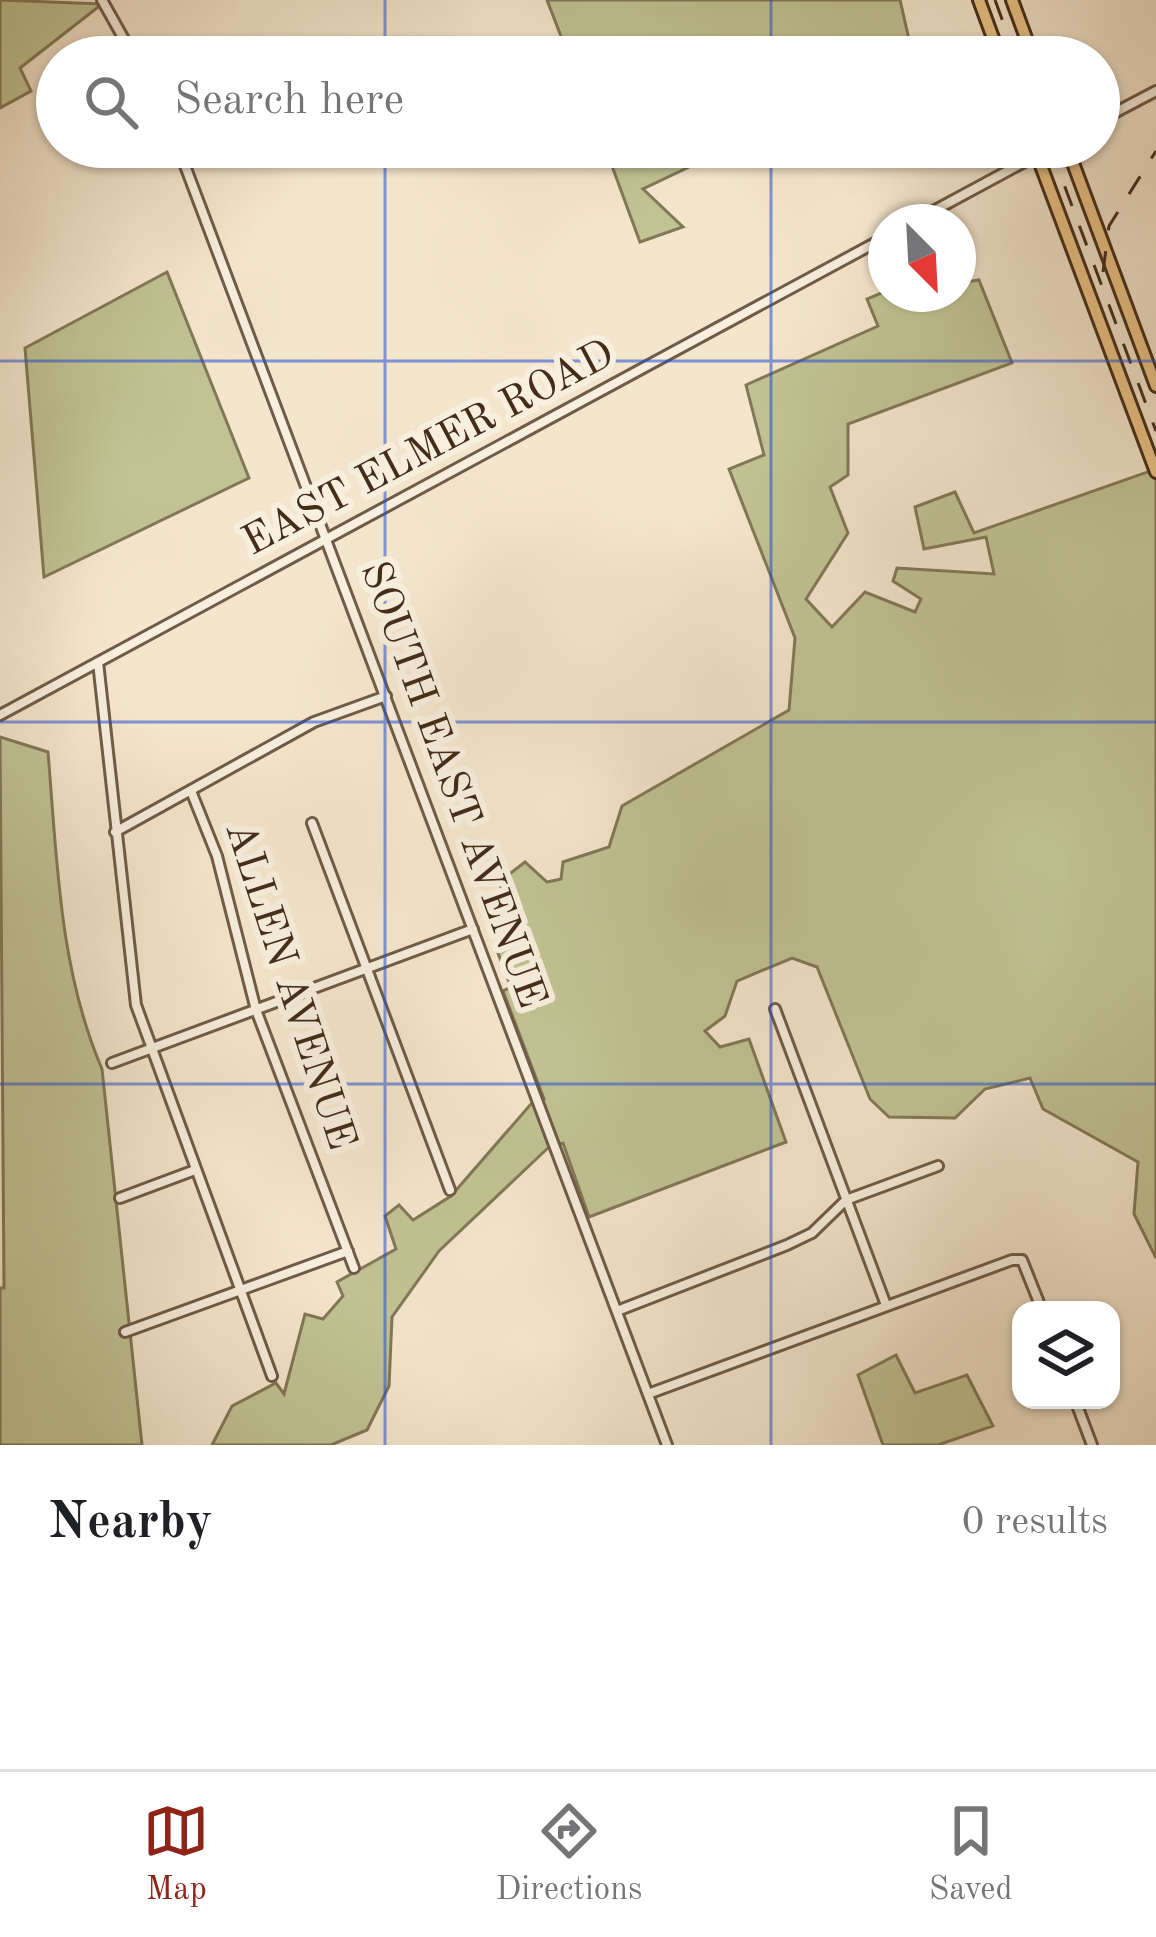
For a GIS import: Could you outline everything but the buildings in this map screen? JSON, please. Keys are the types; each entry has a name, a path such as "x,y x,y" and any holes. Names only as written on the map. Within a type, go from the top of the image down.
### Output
{"main road":[{"path":"979,0 992,36"},
{"path":"1012,0 1026,36"},
{"path":"1041,168 1156,472"},
{"path":"1075,168 1156,386"}],"street":[{"path":"102,0 122,36"},
{"path":"1120,111 1156,91"},
{"name":"SOUTH EAST AVENUE","path":"186,168 667,1445"},
{"path":"945,204 1006,168"},
{"name":"EAST ELMER ROAD","path":"0,715 868,247"},
{"path":"98,662 104,680 127,954 150,1049 272,1376"},
{"path":"116,832 314,722 386,696"},
{"name":"ALLEN AVENUE","path":"190,791 218,856 256,1010 354,1268"},
{"path":"312,823 450,1190"},
{"path":"112,1063 473,929"},
{"path":"775,1009 886,1306"},
{"path":"617,1311 800,1239 846,1200 938,1166"},
{"path":"120,1198 195,1170"},
{"path":"125,1333 348,1251"},
{"path":"648,1394 1018,1258 1038,1301"},
{"path":"1078,1409 1092,1445"}],"green space":[{"path":"0,0 102,4 61,36 36,36 36,56 20,68 31,91 0,108"},
{"path":"547,0 900,0 908,36 561,36"},
{"path":"613,168 687,168 643,189 683,227 640,242"},
{"path":"167,272 249,478 44,577 25,348"},
{"path":"976,280 1012,363 848,424 848,475 830,487 848,533 806,599 832,627 865,592 915,612 921,599 893,581 897,568 994,574 986,537 924,549 915,507 955,492 974,533 1156,469 1156,1258 1134,1214 1138,1162 1043,1109 1030,1078 985,1089 955,1118 889,1117 870,1099 817,967 792,958 737,981 725,1016 705,1031 720,1047 749,1039 786,1142 589,1217 563,1143 549,1147 439,1251 392,1317 389,1386 367,1430 331,1445 212,1445 232,1406 276,1383 284,1394 305,1314 323,1319 343,1296 337,1282 396,1249 385,1216 399,1205 413,1220 451,1196 531,1104 544,1099 503,991 511,987 496,948 513,922 499,882 525,862 547,882 561,879 563,862 609,847 622,806 789,710 795,638 729,469 764,455 746,385 878,326 872,312 976,312"},
{"path":"0,737 48,752 68,953 102,1069 142,1445 0,1445 0,1288 4,1288"},
{"path":"896,1355 915,1393 967,1375 993,1426 938,1445 883,1445 858,1375"}],"railway":[{"path":"995,0 1008,36"},
{"path":"1103,272 1109,226 1156,151"},
{"path":"1058,168 1156,431"}]}
